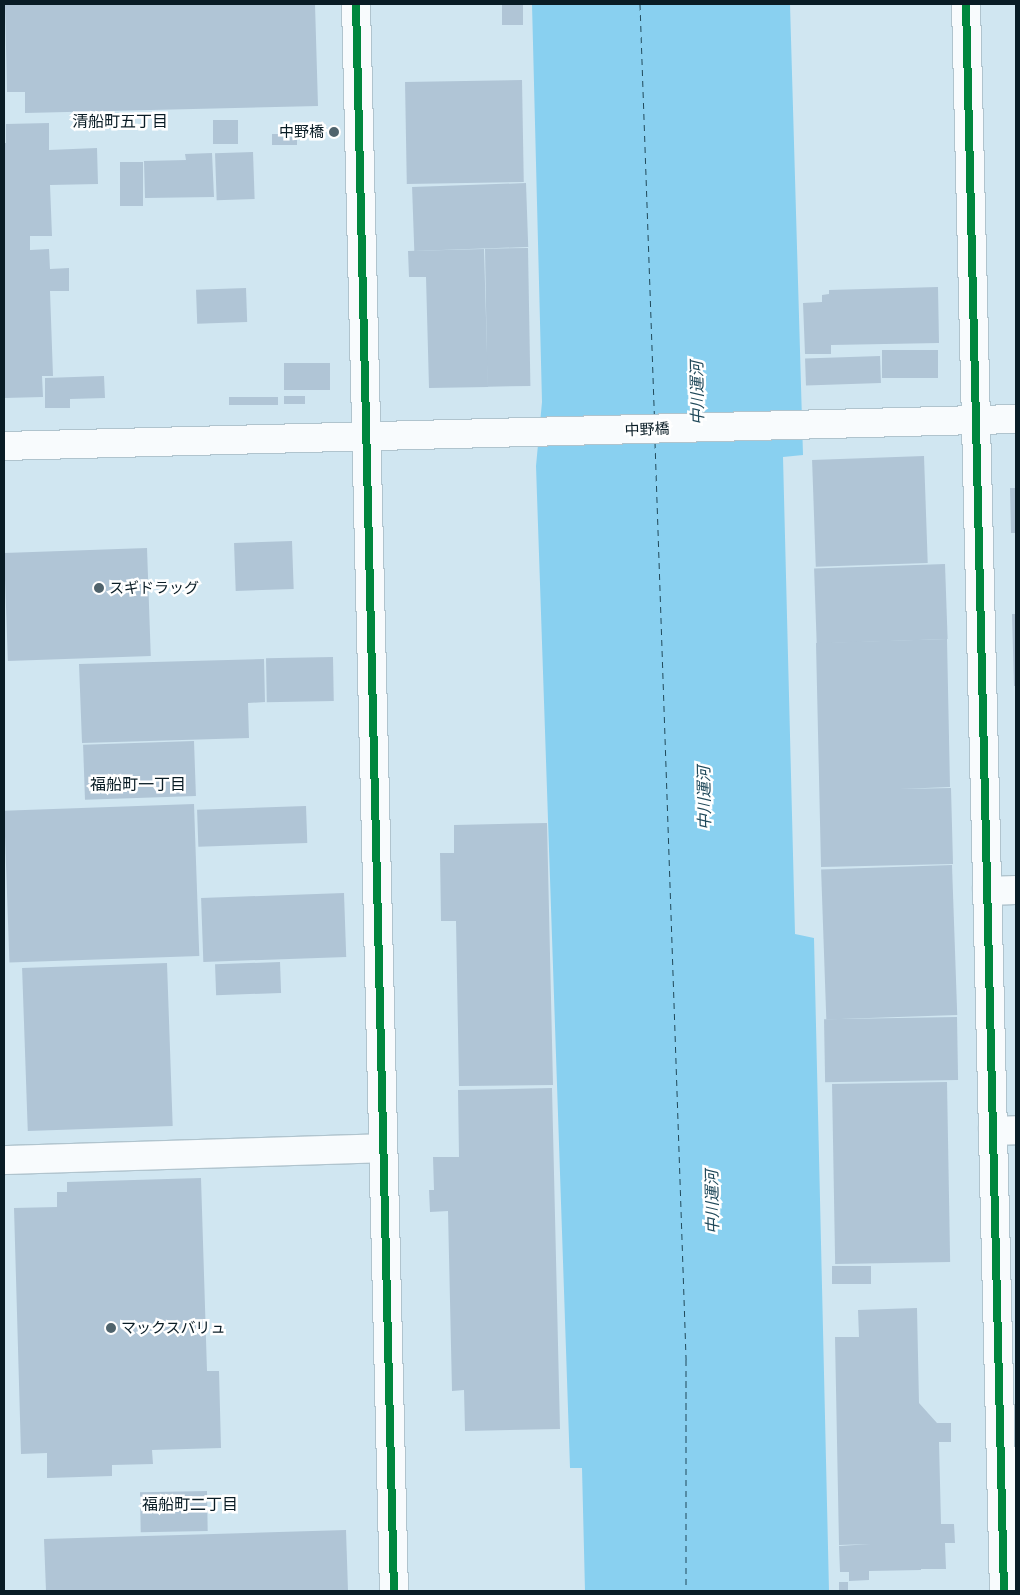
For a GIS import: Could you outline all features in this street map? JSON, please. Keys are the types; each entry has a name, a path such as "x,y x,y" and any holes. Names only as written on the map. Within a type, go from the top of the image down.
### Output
{"street":[{"path":"356,4 394,1591"},
{"path":"966,4 987,891 1005,1130 1004,1591"},
{"name":"中野橋","path":"4,446 367,438 1016,419"},
{"path":"987,891 1016,890"},
{"path":"4,1160 383,1148"}],"water":[{"name":"中川運河","path":"532,4 790,4 803,455 783,457 795,934 814,938 829,1591 585,1591 582,1468 570,1468 536,466 542,402"}],"building":[{"path":"5,4 315,4 318,106 25,113 25,92 7,92"},
{"path":"502,4 523,4 523,25 502,25"},
{"path":"522,80 524,182 407,184 405,82"},
{"path":"213,120 238,120 238,144 213,144"},
{"path":"49,123 49,150 97,148 98,184 50,185 52,236 30,236 30,250 49,249 50,269 69,268 69,291 50,291 53,376 42,376 43,397 4,398 4,143 6,143 6,124"},
{"path":"272,134 297,134 297,145 272,145"},
{"path":"253,152 255,199 217,200 215,153"},
{"path":"212,153 214,197 145,198 144,161 186,160 185,154"},
{"path":"120,162 143,162 143,206 120,206"},
{"path":"526,183 528,247 414,251 412,187"},
{"path":"528,248 530,386 487,387 485,249"},
{"path":"484,249 488,387 429,388 426,277 409,277 408,251"},
{"path":"938,287 939,343 831,345 831,354 805,354 803,303 822,302 822,295 829,294 829,290"},
{"path":"246,288 247,322 197,324 196,290"},
{"path":"882,350 938,350 938,378 882,378"},
{"path":"880,356 881,383 806,386 805,359"},
{"path":"284,363 330,363 330,390 284,390"},
{"path":"104,376 105,398 70,399 70,408 45,408 45,378"},
{"path":"284,396 305,396 305,404 284,404"},
{"path":"229,397 278,397 278,405 229,405"},
{"path":"924,456 928,563 816,567 812,460"},
{"path":"1010,488 1016,488 1016,533 1011,533"},
{"path":"292,541 294,589 236,591 234,543"},
{"path":"147,548 151,656 8,661 4,553"},
{"path":"945,564 948,639 817,644 814,569"},
{"path":"1012,614 1016,614 1016,686 1014,686"},
{"path":"947,639 950,787 900,789 951,788 953,864 821,867 816,643"},
{"path":"333,657 334,701 267,702 266,658"},
{"path":"264,659 265,702 248,703 249,738 82,743 79,664"},
{"path":"194,741 196,796 85,800 83,745"},
{"path":"194,804 199,956 9,963 4,811"},
{"path":"306,806 307,843 198,847 197,810"},
{"path":"547,823 553,1085 459,1086 456,921 441,921 440,853 454,853 454,825"},
{"path":"952,865 957,1015 826,1019 821,870"},
{"path":"344,893 346,957 203,962 201,898"},
{"path":"280,962 281,993 216,995 215,964"},
{"path":"167,963 173,1126 28,1131 22,968"},
{"path":"957,1017 958,1080 825,1082 824,1019"},
{"path":"947,1082 950,1262 835,1264 832,1084"},
{"path":"552,1088 560,1429 465,1431 464,1390 452,1391 448,1211 430,1212 429,1190 434,1190 433,1157 459,1157 458,1090"},
{"path":"201,1178 207,1371 219,1371 221,1448 152,1450 153,1464 112,1465 112,1476 47,1478 47,1453 21,1454 14,1208 57,1207 57,1192 67,1192 67,1182"},
{"path":"832,1266 871,1266 871,1284 832,1284"},
{"path":"917,1308 919,1403 937,1423 951,1423 951,1442 939,1442 941,1524 954,1524 955,1543 945,1543 946,1569 869,1571 869,1580 849,1581 849,1572 840,1572 839,1546 871,1544 839,1545 835,1337 859,1337 858,1310"},
{"path":"207,1491 208,1531 141,1532 140,1492"},
{"path":"346,1530 348,1591 46,1591 44,1539"},
{"path":"839,1582 848,1582 848,1591 839,1591"}],"ferry route":[{"path":"640,4 654,415"},
{"path":"655,442 686,1359 686,1591"}],"cycle path":[{"path":"356,4 394,1591"},
{"path":"966,4 1004,1591"}],"place":[{"name":"中野橋","path":"334,132"},
{"name":"スギドラッグ","path":"99,588"},
{"name":"マックスバリュ","path":"111,1328"}],"district":[{"name":"清船町五丁目","path":"120,121"},
{"name":"福船町一丁目","path":"138,784"},
{"name":"福船町二丁目","path":"190,1504"}]}
